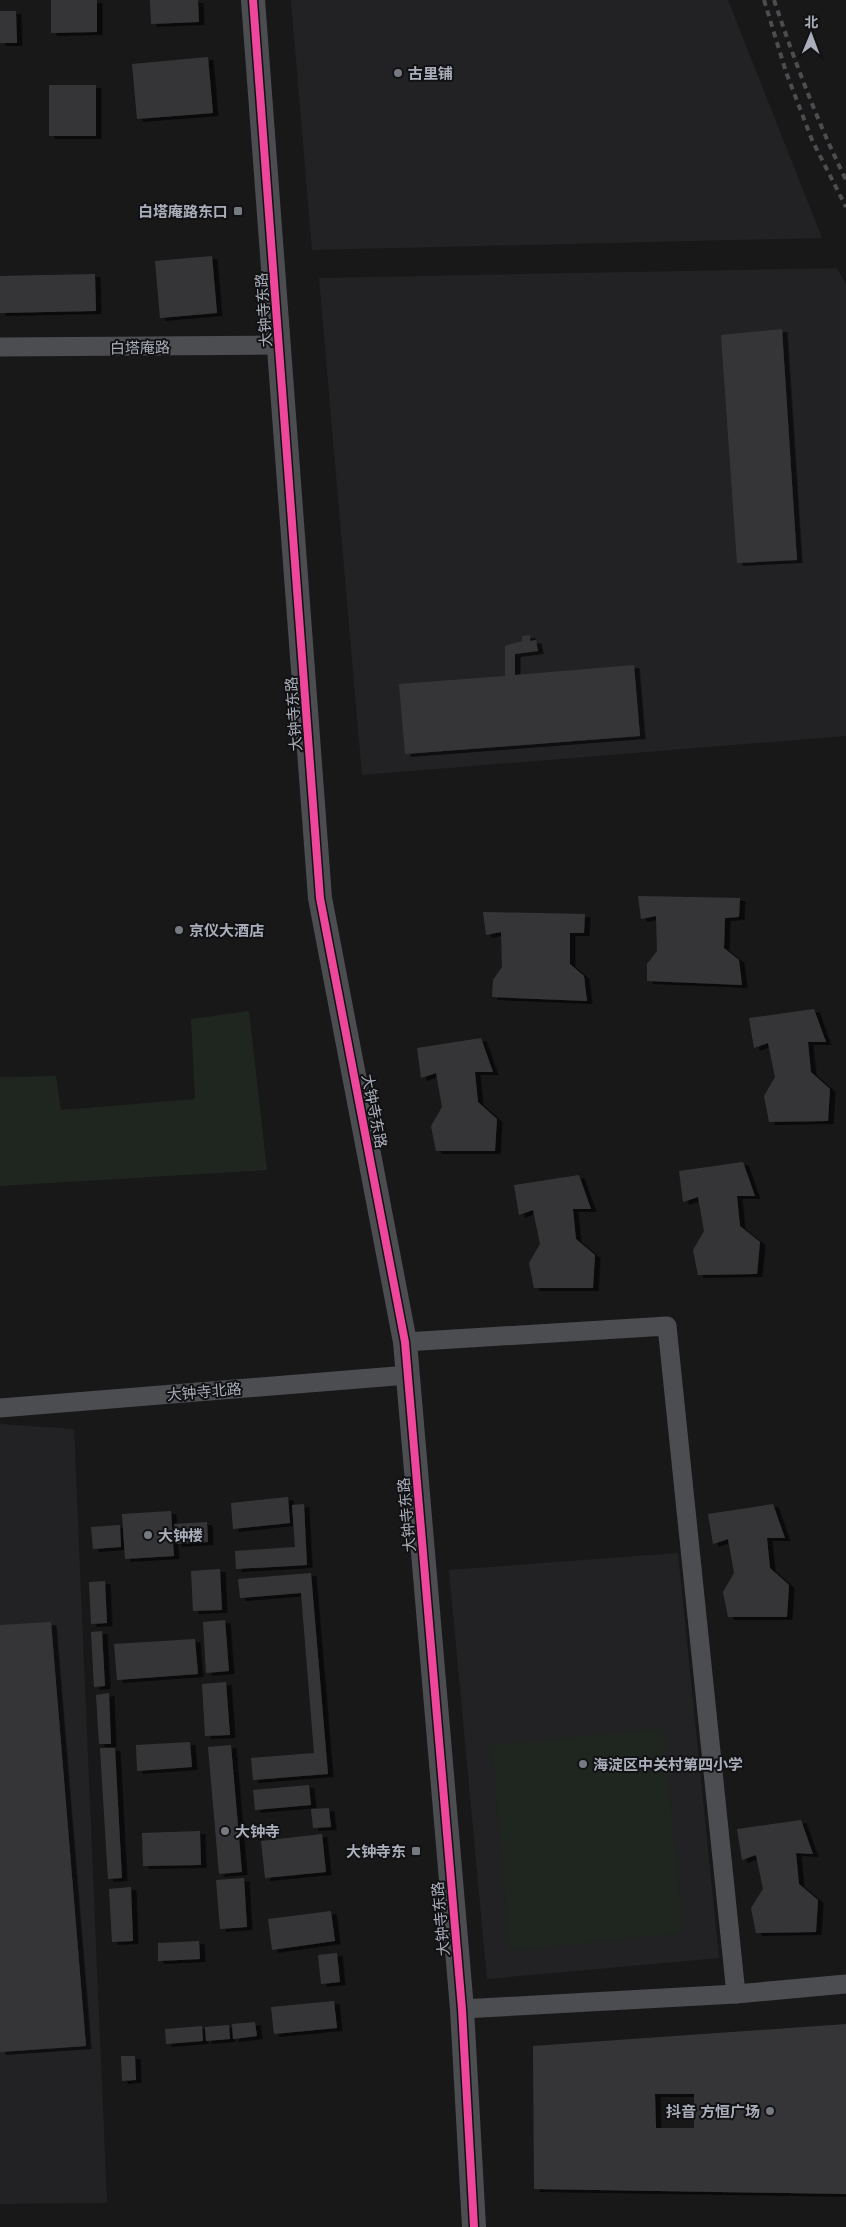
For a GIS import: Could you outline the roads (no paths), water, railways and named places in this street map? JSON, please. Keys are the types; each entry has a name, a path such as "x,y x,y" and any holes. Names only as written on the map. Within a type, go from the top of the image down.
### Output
{"street":[{"name":"大钟寺东路","path":"253,0 320,898 406,1342 462,2010 474,2227"},
{"name":"白塔庵路","path":"0,347 279,345"},
{"path":"406,1342 667,1326 736,1994"},
{"name":"大钟寺北路","path":"0,1408 408,1375"},
{"path":"462,2010 736,1994 846,1984"}],"railway":[{"path":"764,0 786,72 812,140 846,207"},
{"path":"774,0 807,91 825,136 846,180"}],"place":[{"name":"古里铺","path":"398,73"},
{"name":"白塔庵路东口","path":"238,211"},
{"name":"京仪大酒店","path":"179,930"},
{"name":"大钟楼","path":"148,1535"},
{"name":"海淀区中关村第四小学","path":"583,1764"},
{"name":"大钟寺","path":"225,1831"},
{"name":"大钟寺东","path":"416,1851"},
{"name":"抖音 方恒广场","path":"770,2111"}]}
